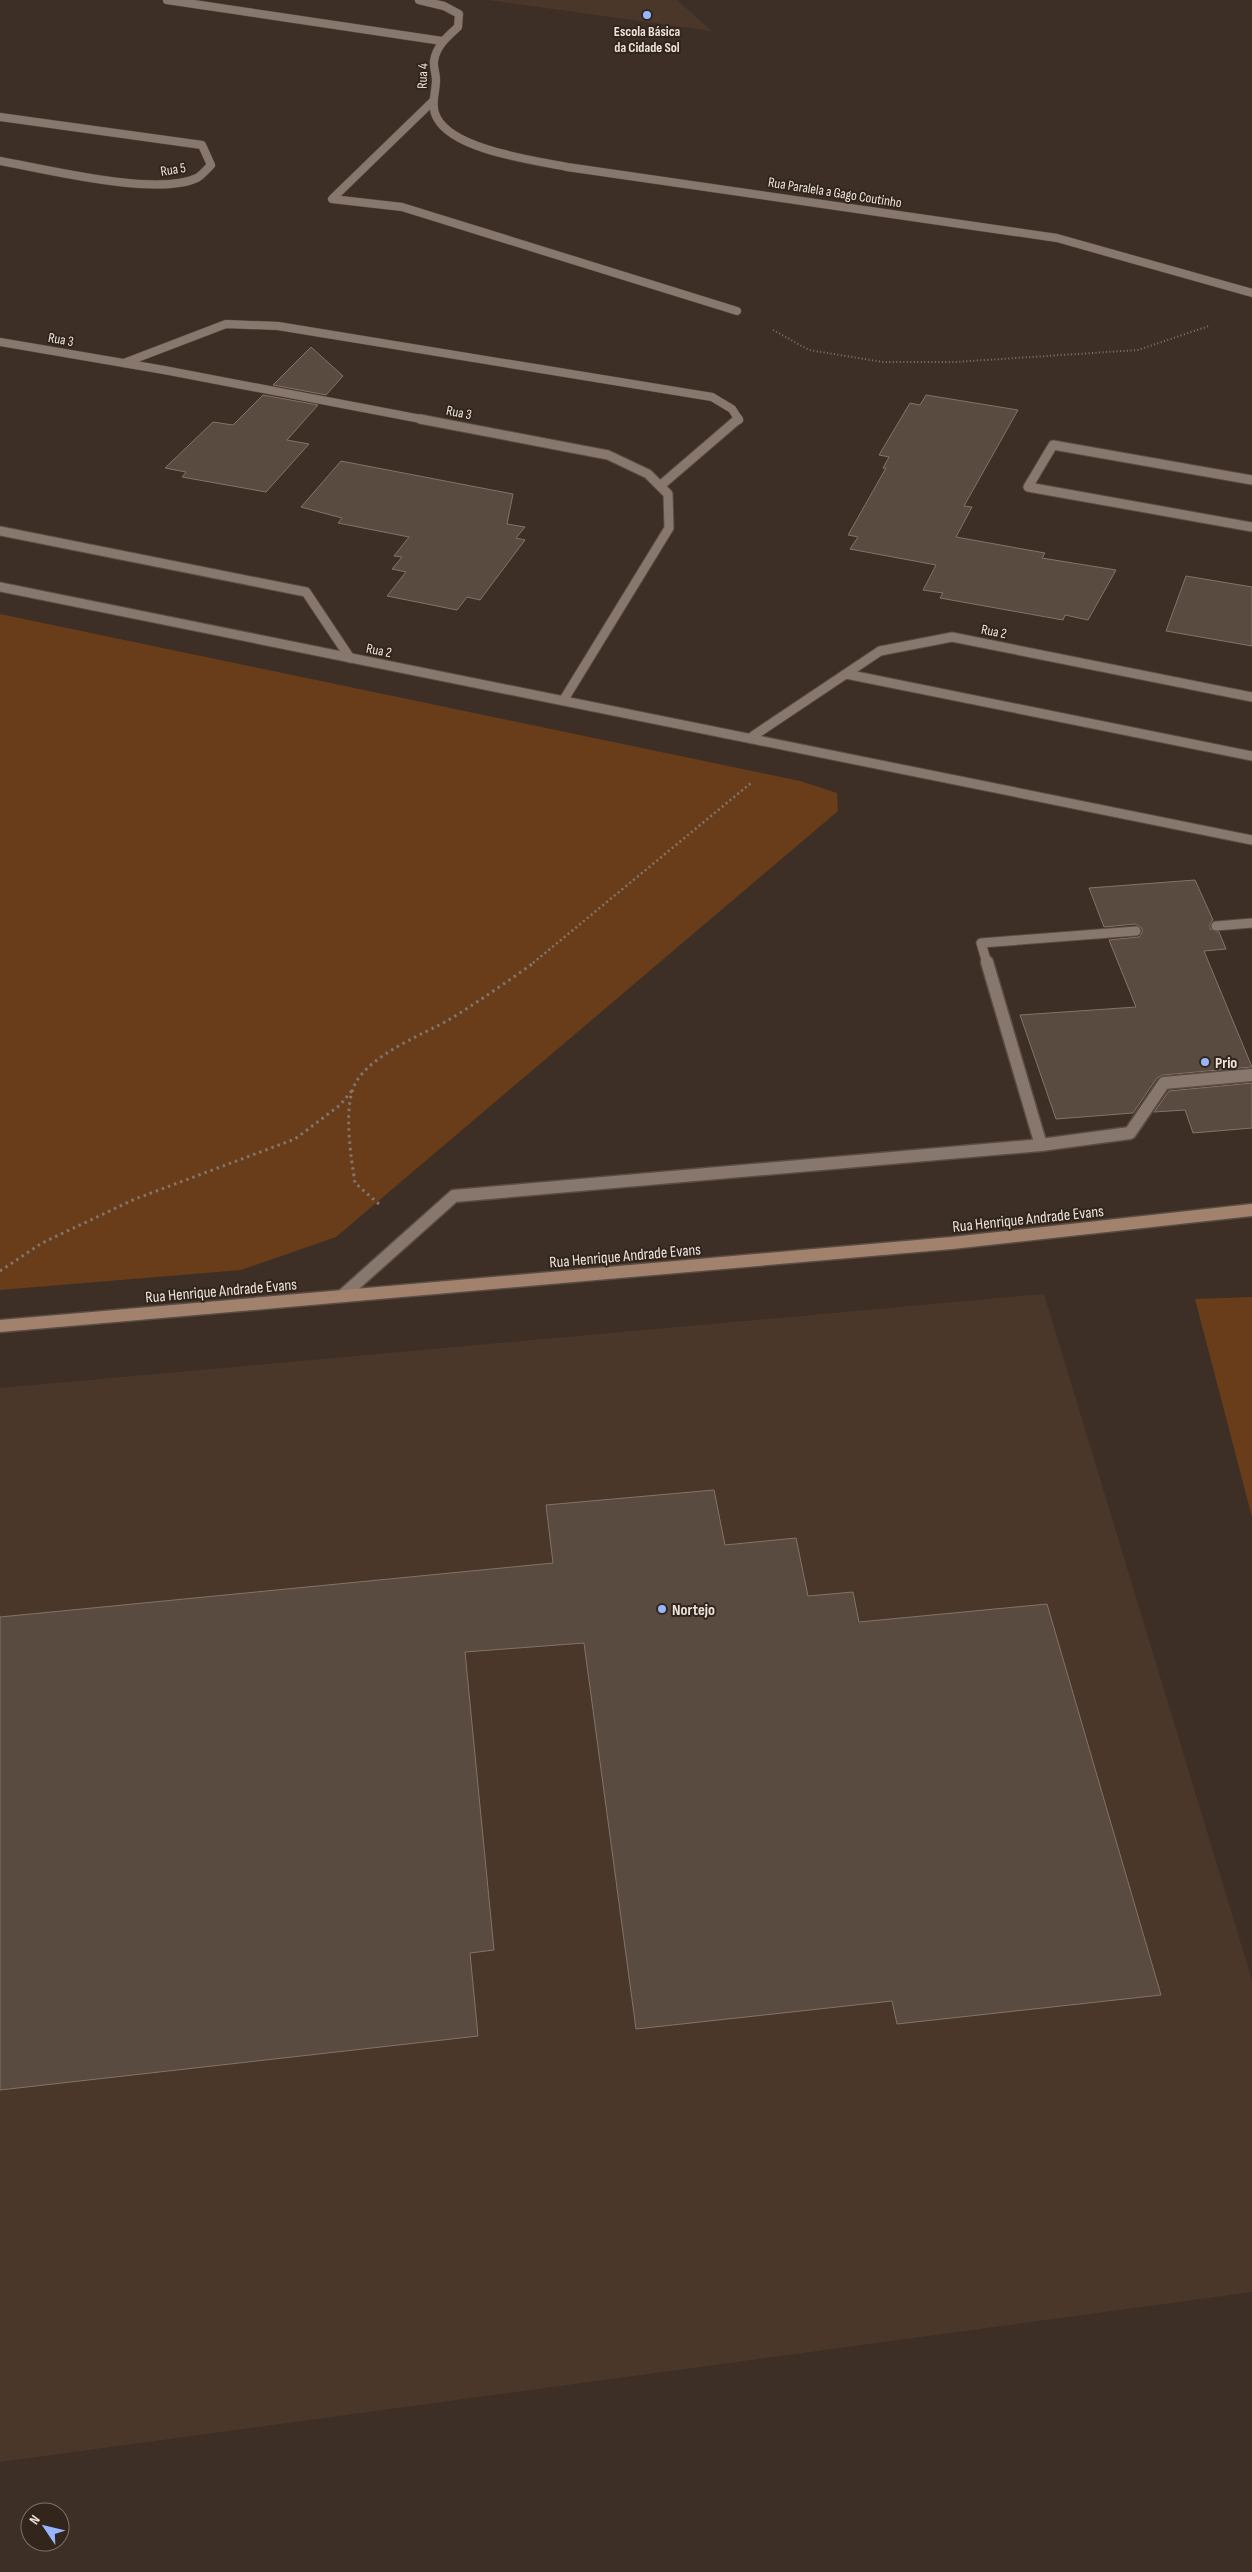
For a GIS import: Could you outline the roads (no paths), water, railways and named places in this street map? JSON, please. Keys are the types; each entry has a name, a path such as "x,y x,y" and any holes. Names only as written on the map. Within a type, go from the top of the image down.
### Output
{"main road":[{"name":"Rua Henrique Andrade Evans","path":"0,1326 952,1243 1252,1210"}],"street":[{"path":"167,0 442,41"},
{"name":"Rua 4","path":"419,0 444,6 459,14 458,27 442,41 434,61 436,81 433,101"},
{"path":"433,101 332,199 402,207 737,312"},
{"name":"Rua Paralela a Gago Coutinho","path":"433,101 436,118 448,131 471,142 509,154 567,167 1057,238 1252,292"},
{"name":"Rua 5","path":"0,116 202,145 211,165 198,177 178,183 144,185 0,161"},
{"path":"123,363 226,324 278,326 712,397 732,409 739,420 660,486"},
{"name":"Rua 3","path":"0,342 123,363 608,454 648,474 668,494 669,528 563,702"},
{"path":"1252,480 1053,445 1028,487 1252,527"},
{"path":"0,531 306,592 350,658"},
{"name":"Rua 2","path":"0,587 563,702 753,736 1252,840"},
{"name":"Rua 2","path":"753,736 880,651 952,637 1252,697"},
{"path":"846,674 1252,756"},
{"path":"1216,926 1252,923"},
{"path":"1041,1145 981,943 1136,931"},
{"path":"342,1296 454,1196 1041,1145 1130,1134 1164,1083 1252,1075"}],"place":[{"name":"Escola Básica da Cidade Sol","path":"647,15"},
{"name":"Prio","path":"1205,1062"},
{"name":"Nortejo","path":"662,1609"}]}
